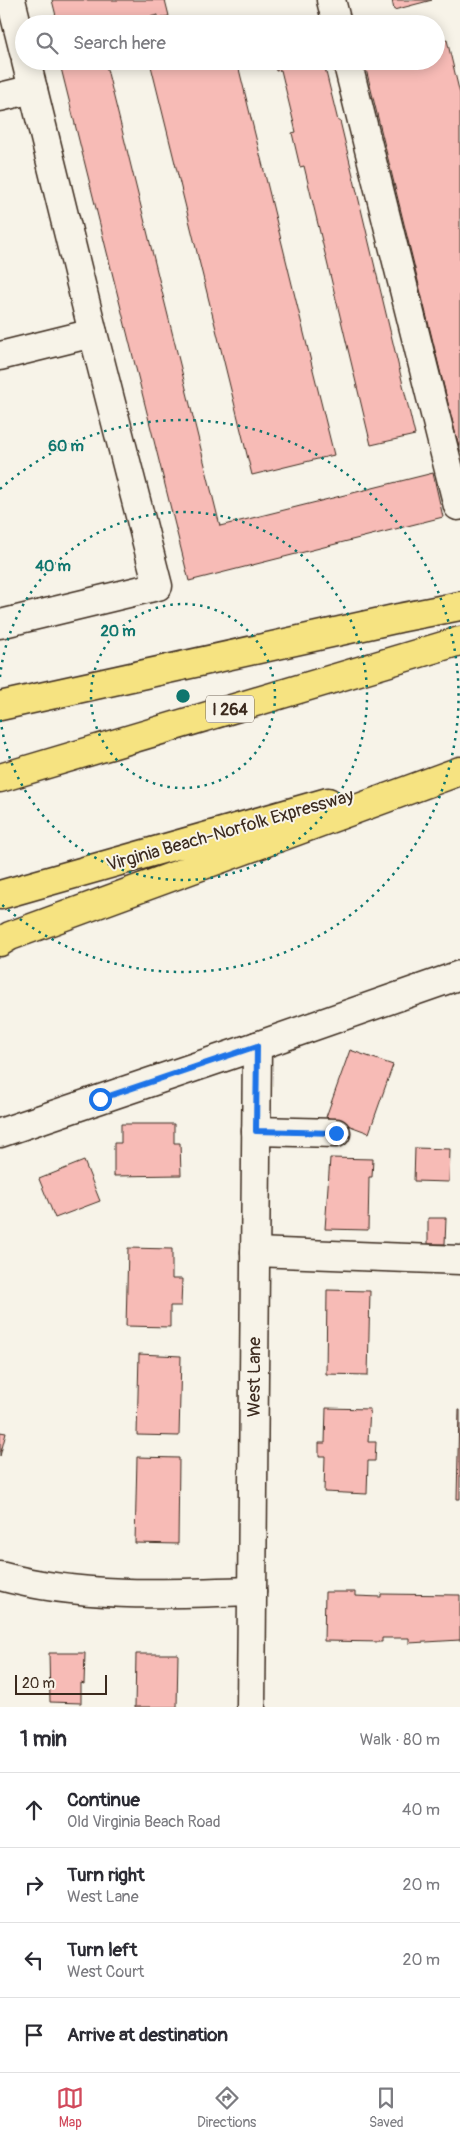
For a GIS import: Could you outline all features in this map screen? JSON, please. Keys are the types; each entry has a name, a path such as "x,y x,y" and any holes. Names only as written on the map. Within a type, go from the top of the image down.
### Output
{"highway":[{"path":"0,706 460,606"},
{"name":"I 264","path":"0,778 460,641"},
{"name":"Virginia Beach-Norfolk Expressway","path":"0,895 460,765"},
{"path":"0,942 10,936 460,772"}],"street":[{"path":"11,0 15,16"},
{"path":"331,0 335,15"},
{"path":"0,624 158,586 28,70"},
{"path":"349,70 458,506"},
{"path":"0,97 33,89"},
{"path":"0,356 93,333"},
{"path":"0,1133 460,975"},
{"name":"West Lane","path":"251,1707 257,1046"},
{"path":"256,1131 336,1133"},
{"path":"255,1252 460,1260"},
{"path":"0,1576 27,1584 98,1591 170,1594 252,1591"}],"building":[{"path":"52,0 165,0 169,15 158,15 56,15"},
{"path":"392,0 432,0 394,10"},
{"path":"445,40 447,40 460,94 460,452 366,70 445,70"},
{"path":"61,70 107,70 220,526 433,473 443,517 189,581"},
{"path":"152,70 239,70 334,455 252,475"},
{"path":"281,70 325,70 338,121 340,121 415,435 371,445 304,166 300,167 292,133 296,132"},
{"path":"350,1050 393,1065 369,1133 326,1117"},
{"path":"121,1124 174,1124 174,1143 180,1143 181,1175 114,1176 114,1143 121,1143"},
{"path":"415,1148 450,1149 449,1182 414,1181"},
{"path":"330,1158 373,1159 372,1177 369,1177 368,1230 325,1229"},
{"path":"84,1161 100,1201 55,1218 39,1179"},
{"path":"428,1218 446,1218 445,1244 428,1244"},
{"path":"128,1248 172,1249 172,1279 182,1279 181,1306 170,1306 170,1327 126,1326"},
{"path":"327,1290 370,1291 368,1375 326,1374"},
{"path":"139,1354 181,1356 179,1436 137,1435"},
{"path":"326,1408 370,1409 368,1442 376,1442 375,1461 368,1461 367,1494 324,1492 325,1456 319,1456 319,1443 325,1443"},
{"path":"459,1410 460,1499 457,1499"},
{"path":"0,1432 6,1433 0,1456"},
{"path":"137,1457 179,1458 178,1544 135,1543"},
{"path":"325,1592 355,1592 355,1596 381,1597 381,1594 460,1595 460,1640 409,1643 409,1638 382,1638 382,1642 324,1641"},
{"path":"49,1653 85,1653 84,1684 81,1683 81,1703 50,1702"},
{"path":"136,1654 178,1654 177,1707 135,1707"}],"route":[{"path":"100,1099 257,1046 256,1131 336,1133"}]}
